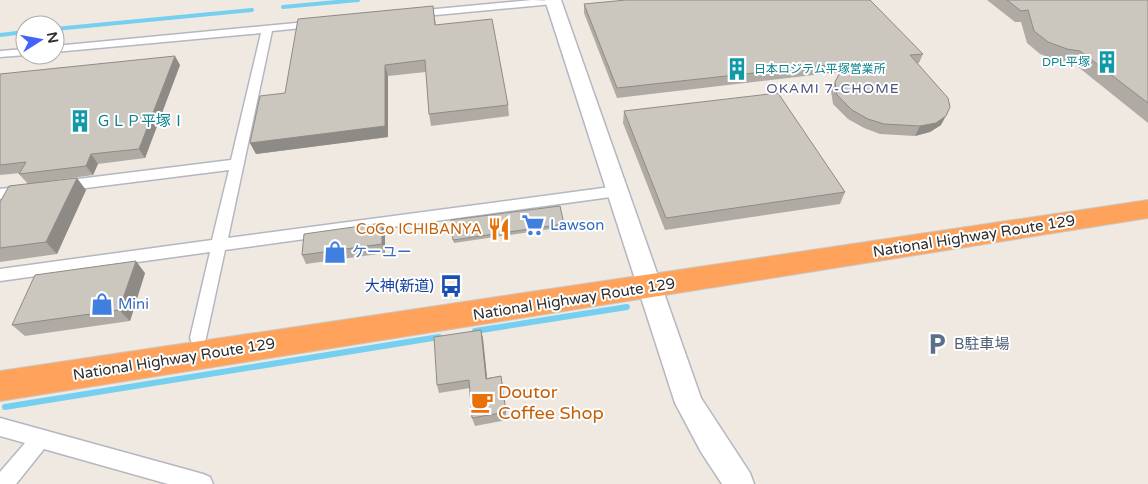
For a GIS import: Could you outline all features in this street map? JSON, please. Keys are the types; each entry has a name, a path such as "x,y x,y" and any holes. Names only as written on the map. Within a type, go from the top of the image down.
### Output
{"highway":[{"name":"National Highway Route 129","path":"0,386 646,279 1148,193"},
{"name":"National Highway Route 129","path":"0,368 198,338 646,279 1148,209"}],"street":[{"path":"553,0 689,404 739,484"},
{"path":"406,15 558,0"},
{"path":"65,48 328,22"},
{"path":"198,338 266,28"},
{"path":"0,54 15,53"},
{"path":"0,194 237,164"},
{"path":"0,275 618,191"},
{"path":"0,428 40,439 160,479 203,484"},
{"path":"3,484 40,439"}],"building":[{"name":"日本ロジテム平塚営業所","path":"626,0 870,0 923,54 910,55 948,98 950,107 946,116 936,123 920,126 884,124 868,119 852,110 837,95 835,82 845,63 617,88 584,4"},
{"name":"DPL平塚","path":"1007,0 1148,0 1148,103 1080,51 1067,49 1048,42 1034,31 1028,10 1021,11"},
{"path":"433,6 435,25 492,19 508,105 429,114 425,60 385,65 385,126 250,143 260,96 285,93 298,19"},
{"name":"ＧＬＰ平塚Ⅰ","path":"175,56 139,149 91,154 86,166 19,174 26,162 0,165 0,74"},
{"path":"778,93 845,192 666,218 624,111"},
{"path":"77,178 46,242 0,248 0,202 9,186"},
{"path":"560,206 564,224 453,240 451,220"},
{"path":"382,223 382,244 302,255 304,234"},
{"path":"136,261 119,310 12,325 35,275"},
{"path":"481,330 486,379 501,376 506,412 472,418 469,380 437,385 434,337"}],"waterway":[{"path":"283,7 358,0"},
{"path":"65,28 252,10"},
{"path":"0,35 15,33"},
{"path":"475,331 627,307"},
{"path":"5,407 439,337"}],"place":[{"name":"DPL平塚","path":"1107,62"},
{"name":"日本ロジテム平塚営業所","path":"737,69"},
{"name":"ＧＬＰ平塚Ⅰ","path":"80,121"},
{"name":"Lawson","path":"533,225"},
{"name":"CoCo ICHIBANYA","path":"499,229"},
{"name":"ケーユー","path":"335,252"},
{"name":"大神(新道)","path":"451,286"},
{"name":"Mini","path":"102,304"},
{"name":"B駐車場","path":"937,344"},
{"name":"Doutor Coffee Shop","path":"482,402"}],"district":[{"name":"OKAMI 7-CHOME","path":"833,88"}]}
